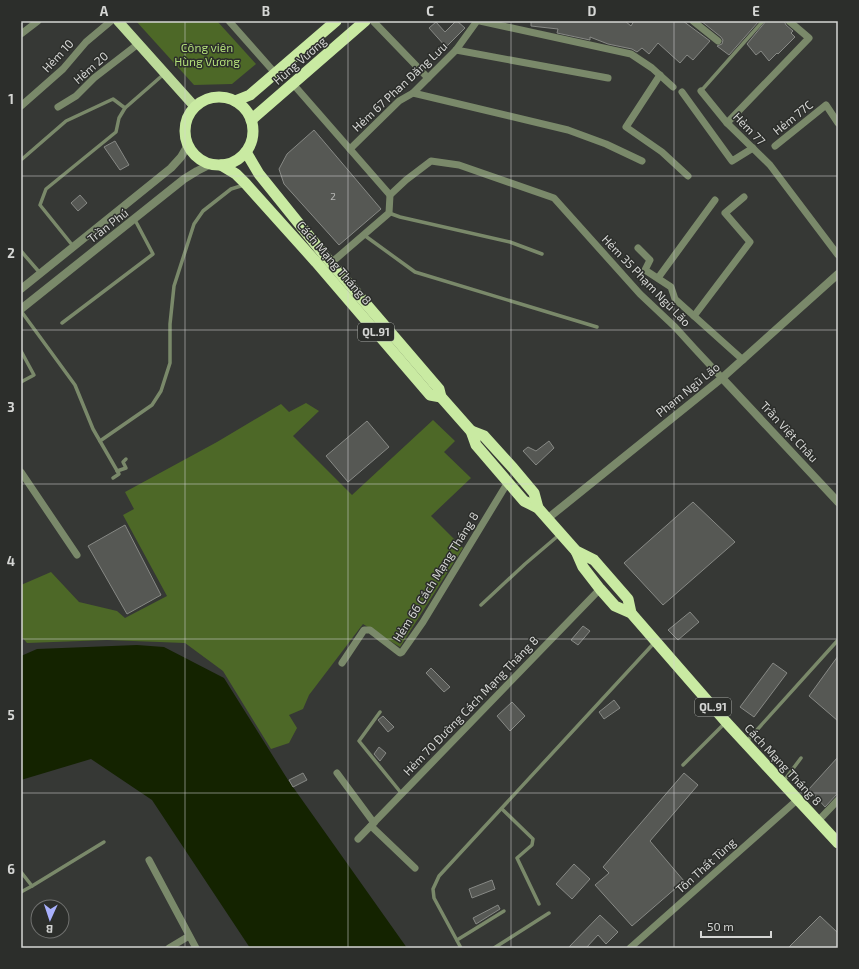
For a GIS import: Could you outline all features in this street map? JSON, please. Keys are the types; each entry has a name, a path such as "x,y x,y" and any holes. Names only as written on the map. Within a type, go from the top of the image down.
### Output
{"highway":[{"name":"Hùng Vương","path":"235,101 250,95 336,21"},
{"name":"Hùng Vương","path":"251,120 365,21"},
{"path":"214,98 225,98 235,101 245,109 251,120 253,128 253,137 246,152 236,161 216,165 202,160 193,154 185,135 189,115 204,101 214,98"},
{"name":"Cách Mạng Tháng 8","path":"246,152 259,174 331,263 439,389 441,397 471,431 476,445 524,500 538,508 576,551 594,560 628,599 631,614"},
{"name":"Cách Mạng Tháng 8","path":"216,165 236,174 246,184 316,262 430,395 441,397"},
{"name":"Cách Mạng Tháng 8","path":"471,431 484,436 513,468 534,493 538,508"},
{"name":"Cách Mạng Tháng 8","path":"576,551 583,568 615,606 631,614 726,722 838,843"}],"main road":[{"path":"118,21 196,107"}],"street":[{"path":"21,34 38,21"},
{"name":"Hẻm 10","path":"21,106 63,69 86,42 111,21"},
{"path":"229,21 275,73"},
{"path":"373,21 428,78"},
{"path":"478,21 632,54 652,68 673,87"},
{"name":"Hẻm 67 Phan Đăng Lưu","path":"350,149 399,101 413,93 456,50 478,21"},
{"path":"693,21 718,41"},
{"path":"727,123 809,38 789,21"},
{"name":"Hẻm 20","path":"58,107 76,96 94,78 138,44"},
{"path":"456,50 608,78"},
{"path":"660,75 626,126 662,152 688,176"},
{"path":"293,84 390,195 389,213 331,263"},
{"name":"Hẻm 77","path":"702,91 727,123 770,165 838,255"},
{"path":"682,92 732,161 753,148"},
{"path":"413,93 568,130 606,144 642,161"},
{"name":"Hẻm 77C","path":"775,146 826,105 838,123"},
{"name":"Trần Phú","path":"21,289 74,248 171,168 188,145"},
{"name":"Hẻm 35 Phạm Ngũ Lão","path":"390,195 406,180 431,161 459,165 554,198 640,294 675,327 722,378"},
{"name":"Trần Phú","path":"21,310 135,220 184,179 197,171 216,165"},
{"path":"694,316 750,242 725,213 744,197"},
{"path":"658,278 715,200"},
{"path":"638,248 650,260 645,270 671,287 674,299 743,360"},
{"name":"Phạm Ngũ Lão","path":"548,519 722,378 838,274"},
{"name":"Trần Việt Châu","path":"722,378 838,502"},
{"path":"21,472 77,555"},
{"name":"Hẻm 66 Cách Mạng Tháng 8","path":"342,663 366,629 370,630 400,653 402,652 423,622 508,482"},
{"name":"Hẻm 70 Đường Cách Mạng Tháng 8","path":"358,839 600,589"},
{"path":"337,773 373,824 415,868"},
{"name":"Tôn Thất Tùng","path":"630,948 797,800"},
{"path":"818,821 838,800"},
{"path":"149,860 196,948"},
{"path":"169,948 189,936"}],"lane":[{"name":"Hẻm 77","path":"702,91 762,21"},
{"path":"74,248 40,205 46,189 116,132 119,118 125,108 165,73"},
{"path":"21,160 66,121 113,99 125,108"},
{"path":"100,441 152,406 161,391 170,363 170,324 174,286 194,224 203,211 230,189 246,184"},
{"path":"389,213 400,217 510,242 542,254"},
{"path":"62,322 153,254 135,220"},
{"path":"364,235 415,272 597,327"},
{"path":"21,251 40,274"},
{"path":"21,310 75,384 93,429 119,474 113,478"},
{"path":"21,351 34,375 21,382"},
{"path":"117,471 126,468 122,462 126,459"},
{"path":"481,605 560,534"},
{"path":"746,743 838,640"},
{"path":"461,948 434,898 433,890 439,876 656,642"},
{"path":"380,712 359,741 402,794"},
{"path":"683,764 726,722"},
{"path":"782,783 801,758"},
{"path":"502,808 533,839 532,846 517,858 539,904"},
{"path":"21,892 104,842"},
{"path":"21,872 32,886"},
{"path":"457,940 504,910"},
{"path":"494,948 549,913"}],"green space":[{"name":"Công viên Hùng Vương","path":"136,21 217,21 256,64 232,84 194,85"},
{"path":"306,403 319,411 293,436 352,495 433,420 455,441 444,452 471,478 431,516 463,548 400,647 363,624 309,695 303,709 289,715 297,728 289,743 271,749 223,671 185,643 107,640 27,643 21,636 21,585 51,572 79,602 117,611 125,618 167,596 123,515 134,509 125,492 217,442 281,404 289,412"}],"shaded area":[{"path":"137,645 164,647 224,678 288,780 407,948 250,948 152,800 91,759 21,780 21,656 37,649"}],"building":[{"path":"456,21 465,28 446,47 429,28 436,22 445,32"},
{"path":"531,21 625,21 631,26 634,21 683,21 710,41 693,60 687,55 680,63 658,43 649,54 642,48 637,52 632,49 608,44 590,37 590,40 557,33 558,29 531,26"},
{"path":"701,21 759,21 729,55 717,46 722,44 723,40 721,37"},
{"path":"766,21 784,21 793,31 791,33 795,37 769,61 761,51 756,55 747,44"},
{"path":"314,130 381,209 339,245 284,184 279,169 287,154"},
{"path":"115,141 129,165 120,170 104,147"},
{"path":"80,195 87,203 78,211 71,203"},
{"path":"367,421 389,447 348,482 326,456"},
{"path":"549,441 554,448 536,465 523,451 528,447 536,451"},
{"path":"693,502 735,542 663,605 624,563"},
{"path":"125,525 161,595 127,614 88,546"},
{"path":"690,612 699,622 678,640 668,630"},
{"path":"583,626 590,631 578,645 571,640"},
{"path":"838,656 838,721 809,696"},
{"path":"773,663 787,673 754,717 740,707"},
{"path":"431,668 450,687 444,692 426,673"},
{"path":"614,700 620,708 604,719 599,712"},
{"path":"512,702 525,716 510,731 497,716"},
{"path":"383,716 394,727 388,732 378,720"},
{"path":"379,747 386,753 380,761 374,754"},
{"path":"838,757 838,793 825,807 809,789"},
{"path":"303,773 307,780 293,787 289,780"},
{"path":"684,773 698,785 650,841 684,881 632,926 595,885 609,873 603,867"},
{"path":"574,864 590,879 572,899 556,884"},
{"path":"492,880 495,889 472,898 469,889"},
{"path":"498,905 500,909 476,924 473,918"},
{"path":"600,915 618,932 606,944 598,935 586,948 568,948"},
{"path":"820,916 838,933 838,948 788,948"}]}
